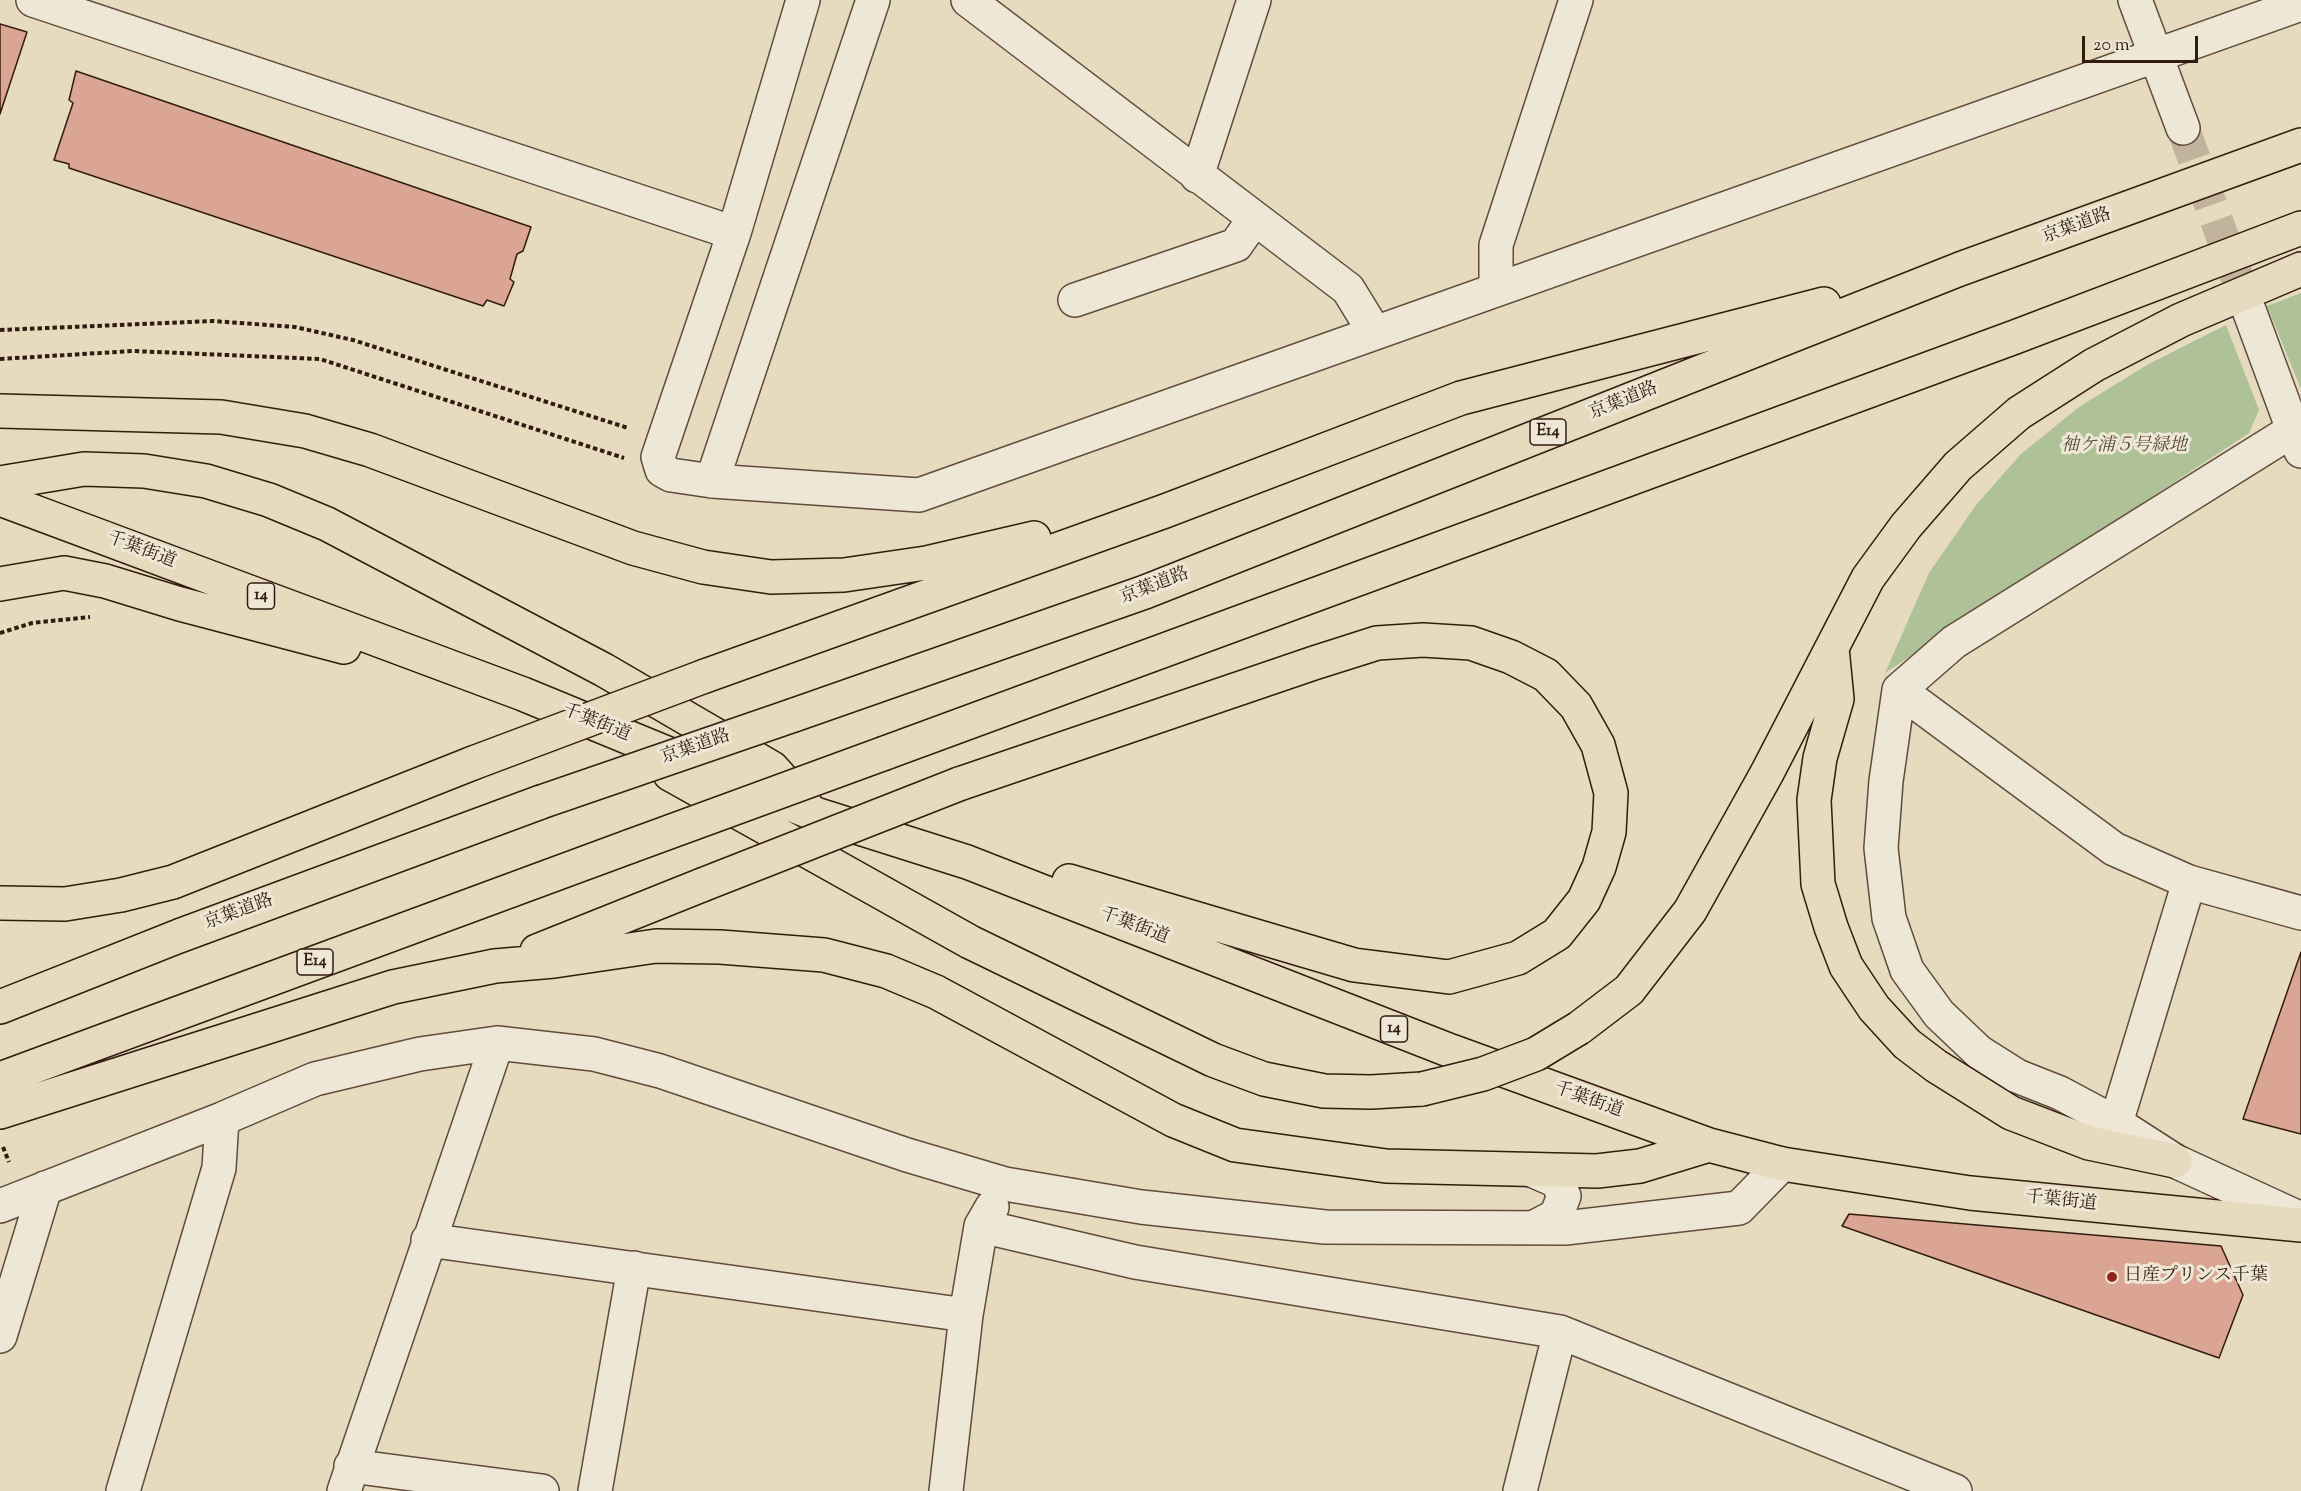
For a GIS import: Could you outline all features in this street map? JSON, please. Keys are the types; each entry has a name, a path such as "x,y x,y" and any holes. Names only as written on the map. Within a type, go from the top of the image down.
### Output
{"highway":[{"name":"京葉道路","path":"0,1007 179,936 541,802 1145,592 1960,269 2301,145"},
{"name":"E14","path":"0,1079 2015,337 2301,228"},
{"path":"0,903 65,904 121,895 173,882 473,763 705,676 1165,511 1461,398 1960,269"},
{"path":"0,584 64,573 105,581 195,608 523,694 781,834 970,942 1213,1060 1264,1079 1324,1091 1371,1092 1422,1089 1483,1074 1536,1054 1579,1028 1629,990 1690,911 1767,773 1868,578 1906,526 1958,466 2019,413 2094,365 2181,320 2301,269"},
{"path":"0,411 221,417 305,431 370,450 633,548 703,567 771,577 844,575 926,563 1008,545 1099,520 1165,511"},
{"path":"0,483 84,469 144,471 206,481 269,500 327,524 604,670 772,768 812,813"},
{"name":"千葉街道","path":"0,499 523,694 812,813 967,862 1450,1051 1709,1145 1782,1164 1970,1193 2301,1225"},
{"path":"495,966 959,784 1377,643 1423,640 1471,643 1511,657 1546,675 1576,706 1598,745 1611,793 1609,832 1599,867 1584,900 1557,934 1518,958 1449,977 1354,965 1027,868 967,862"},
{"path":"1832,648 1837,699 1820,758 1814,800 1814,839 1818,884 1846,966 1874,1008 1907,1044 1936,1066 2010,1113 2089,1143 2175,1161"},
{"path":"0,1112 393,987 495,966 555,962 656,946 720,947 824,955 886,971 936,992 1173,1120 1236,1145 1386,1166 1597,1171 1640,1166 1709,1145"}],"street":[{"path":"712,481 873,0"},
{"path":"968,0 1348,289 1375,333"},
{"path":"1197,176 1254,0"},
{"path":"1496,289 1496,245 1576,0"},
{"path":"2135,0 2183,128"},
{"path":"47,2 734,233"},
{"path":"794,3 734,233 658,457 662,470 672,475 712,481 919,495 2301,4"},
{"path":"1074,300 1236,245 1254,219"},
{"path":"2249,310 2298,434 1954,642 1899,690 1886,781 1881,848 1889,918 1907,970 1940,1014 1978,1052 2017,1076 2060,1093 2116,1123 2175,1161 2301,1220"},
{"path":"1899,690 2114,849 2189,882 2301,913"},
{"path":"2116,1123 2189,882"},
{"path":"497,1043 348,1479 542,1491"},
{"path":"0,1206 222,1119 315,1078 420,1054 497,1043 594,1054 660,1071 907,1155 1005,1184 1141,1207 1325,1227 1565,1228 1738,1208 1782,1164"},
{"path":"123,1491 219,1168 222,1119"},
{"path":"1533,1228 1556,1216 1564,1196 1557,1181 1534,1171"},
{"path":"946,1491 966,1315 981,1226 1005,1184"},
{"path":"0,1336 45,1188"},
{"path":"981,1226 1135,1262 1560,1332 1955,1491"},
{"path":"428,1240 966,1315"},
{"path":"596,1491 634,1268"},
{"path":"1520,1491 1560,1332"}],"path":[{"path":"0,330 213,321 295,327 353,340 635,431"},
{"path":"0,359 133,351 320,359 626,458 629,449"},
{"path":"0,1138 10,1167"}],"green space":[{"path":"2301,293 2301,389 2267,306"},
{"name":"袖ケ浦５号緑地","path":"2226,325 2259,410 2249,433 1885,673 1929,573 1976,505 2021,454 2079,407 2147,365"}],"building":[{"path":"0,24 27,32 0,114"},
{"path":"76,71 531,227 523,251 517,254 510,279 514,282 504,306 487,300 483,306 69,168 69,164 54,160 73,103 69,100"},
{"path":"2301,952 2301,1134 2243,1119"},
{"path":"1849,1214 2221,1246 2243,1295 2219,1358 1842,1226"}],"tunnel":[{"path":"2183,128 2249,310"}],"place":[{"name":"日産プリンス千葉","path":"2112,1277"}]}
